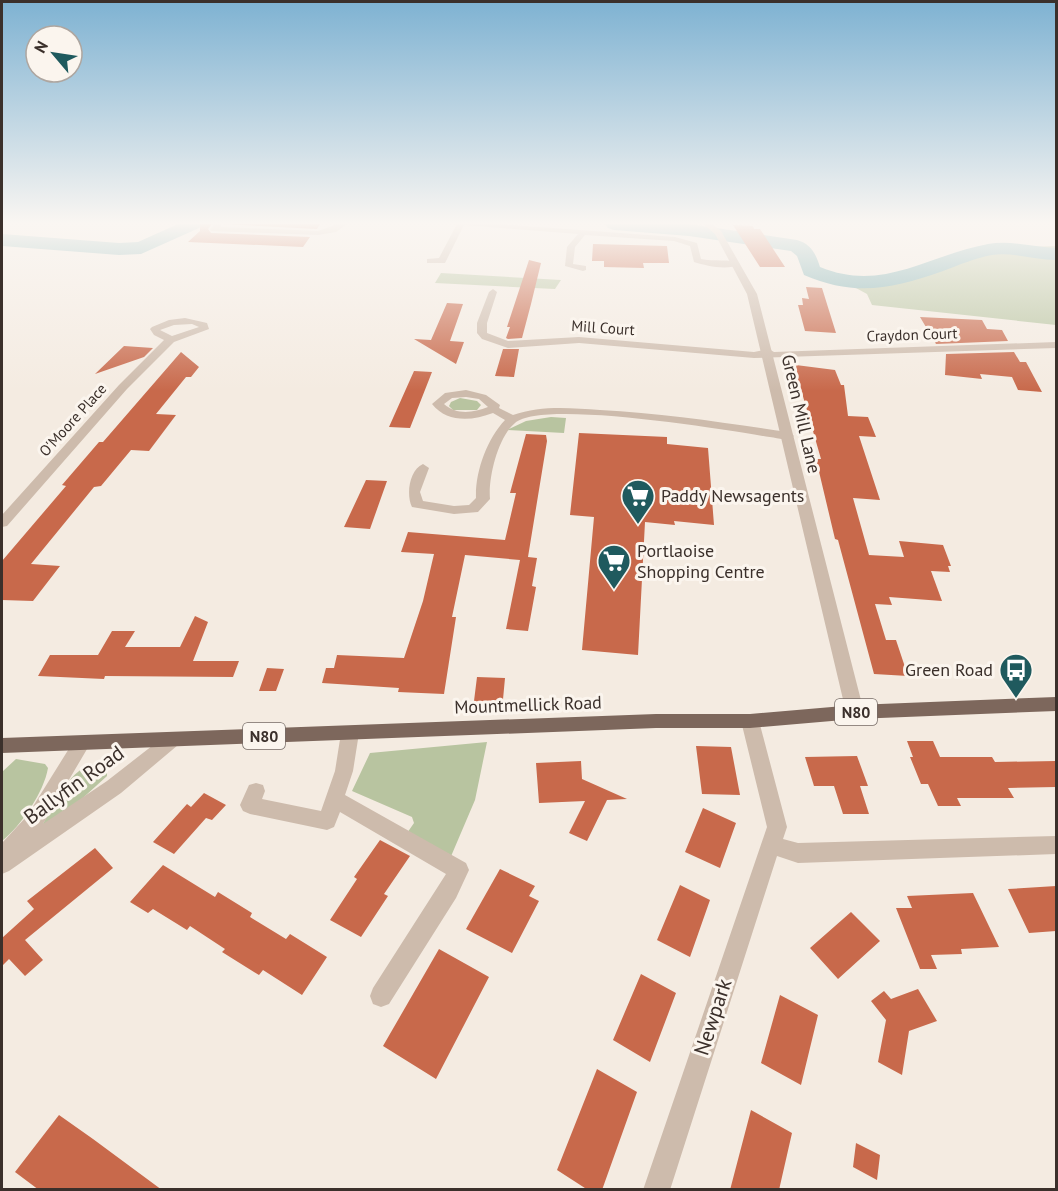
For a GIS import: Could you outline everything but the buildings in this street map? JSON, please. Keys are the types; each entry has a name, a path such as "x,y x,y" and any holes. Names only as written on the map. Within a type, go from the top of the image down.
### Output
{"main road":[{"name":"Mountmellick Road","path":"2,746 656,720 750,721 855,712 1056,704"}],"street":[{"name":"Green Mill Lane","path":"745,280 753,294 769,354 855,712"},
{"name":"Mill Court","path":"494,292 481,328 485,337 501,344 536,346 571,340 754,355 769,354"},
{"name":"O'Moore Place","path":"2,523 123,387 170,340"},
{"name":"Craydon Court","path":"769,354 1056,345"},
{"path":"493,409 512,418"},
{"path":"423,468 414,492 414,500 417,504 454,510 478,507 483,499 482,484 498,434 512,418 544,411 613,412 696,420 788,436"},
{"name":"Newpark","path":"656,1190 777,827 750,721"},
{"path":"256,790 250,805 327,820 336,800 344,771 350,733"},
{"name":"Ballyfin Road","path":"2,864 114,787 171,740"},
{"name":"Ballyfin Road","path":"2,857 34,822 81,744"},
{"path":"336,800 459,870 449,891 381,996"},
{"path":"770,844 798,853 1056,845"}],"green space":[{"path":"437,280 561,280 555,289 435,283"},
{"path":"891,280 1056,280 1056,325 872,305 867,294 856,288 871,287"},
{"path":"460,398 477,401 481,405 477,410 453,410 449,406 451,402"},
{"path":"551,417 566,418 564,433 507,430 526,421"},
{"path":"487,742 475,800 449,861 405,836 414,823 412,817 352,791 370,753"},
{"path":"16,759 45,764 48,768 42,787 31,808 17,827 2,841 2,772"},
{"path":"93,764 107,770 107,776 74,806 38,833 54,803 75,774"}],"waterway":[{"path":"832,280 856,284 893,280"}],"place":[{"name":"Paddy Newsagents","path":"638,525"},
{"name":"Portlaoise Shopping Centre","path":"614,590"},
{"name":"Green Road","path":"1016,699"}]}
